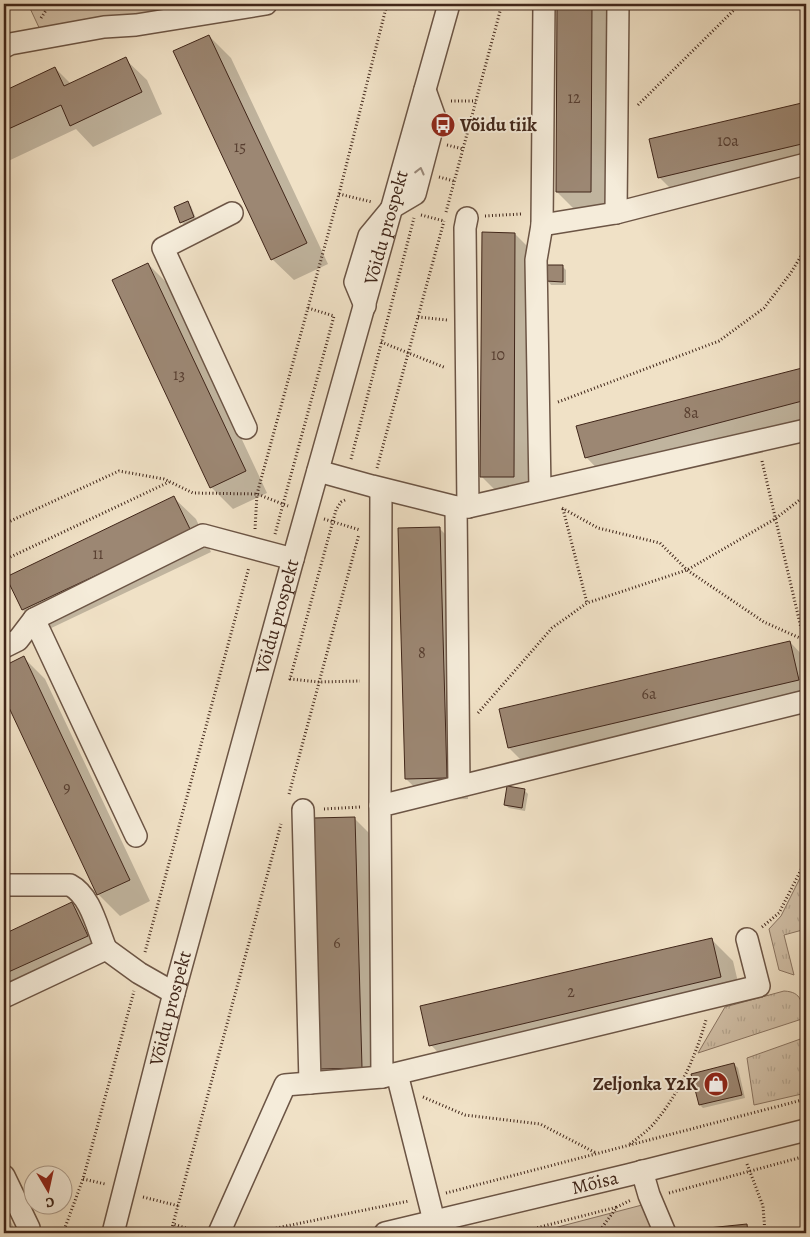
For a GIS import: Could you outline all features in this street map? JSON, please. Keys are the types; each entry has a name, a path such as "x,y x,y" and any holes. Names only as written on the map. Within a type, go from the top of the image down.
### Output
{"street":[{"path":"4,47 10,44 104,27 136,25 266,4"},
{"name":"Võidu prospekt","path":"113,1233 174,993 292,559 393,207 447,4"},
{"path":"544,4 542,219 536,260 538,409 548,488"},
{"path":"616,213 618,4"},
{"path":"542,219 616,213 806,164"},
{"path":"232,213 163,248 246,428"},
{"path":"459,786 458,736 462,507 467,376 465,228 467,218"},
{"path":"318,470 346,489 376,488 462,507 806,430"},
{"path":"376,488 381,680 380,806 393,1079 434,1221"},
{"path":"4,647 18,640 34,620 203,536 292,559"},
{"path":"34,620 136,836"},
{"path":"380,806 806,701"},
{"path":"294,811 310,1083"},
{"path":"4,885 70,885 78,890 86,899 106,949 139,973 174,993"},
{"path":"219,1233 286,1085 393,1079 759,986 747,939"},
{"path":"4,997 106,949"},
{"name":"Mõisa","path":"385,1233 806,1130"},
{"path":"642,1171 649,1195 665,1233"},
{"path":"4,1176 29,1228"}],"path":[{"path":"262,551 257,494 339,194 387,4"},
{"path":"376,488 408,354 502,4"},
{"path":"616,126 740,4"},
{"path":"446,102 476,102"},
{"path":"381,680 320,682 290,679 336,510 346,489 381,342 416,214"},
{"path":"444,221 467,218 542,219"},
{"path":"538,409 719,340 764,308 790,274 806,248"},
{"path":"63,1233 83,1179 139,973 262,551 334,316 308,308"},
{"path":"418,318 466,321"},
{"path":"381,342 467,376"},
{"path":"758,441 774,518 801,628 806,672"},
{"path":"4,524 119,471 164,479 193,493 257,494"},
{"path":"4,560 170,482"},
{"path":"548,488 562,508 587,603"},
{"path":"458,736 552,628 587,603 687,570 774,518 806,494"},
{"path":"562,508 598,528 660,542 687,570 764,622 802,638"},
{"path":"171,1233 294,811 320,682 362,522"},
{"path":"801,628 803,600 806,590"},
{"path":"294,811 380,806"},
{"path":"747,939 779,913 806,860"},
{"path":"630,1145 656,1122 677,1090 700,1041 713,998"},
{"path":"393,1079 465,1115 540,1124 596,1154"},
{"path":"252,1233 428,1197 806,1099"},
{"path":"740,1146 763,1206 766,1233"},
{"path":"517,1233 617,1207 634,1199 649,1195 669,1193 806,1156"},
{"path":"83,1179 113,1186"},
{"path":"137,1195 179,1206"},
{"path":"598,1233 617,1207"},
{"path":"173,1224 204,1233"}],"green space":[{"path":"28,4 188,4 43,36"},
{"path":"806,866 806,929 784,935 794,975 779,970 769,929 781,916"},
{"path":"784,991 798,996 802,1003 805,1018 698,1053 725,1007"},
{"path":"806,1037 806,1093 754,1105 747,1058"},
{"path":"642,1205 653,1233 535,1233"}],"building":[{"path":"557,4 592,4 591,192 556,192"},
{"path":"209,35 307,243 271,260 173,51"},
{"path":"126,57 142,92 70,126 61,105 4,131 4,91 55,67 64,86"},
{"path":"806,102 806,143 658,178 649,139"},
{"path":"188,201 194,217 180,223 174,207"},
{"path":"482,232 515,233 514,477 480,477"},
{"path":"148,263 246,471 210,488 112,280"},
{"path":"547,265 563,265 563,282 546,281"},
{"path":"806,367 806,400 585,458 576,426"},
{"path":"174,496 191,531 22,610 6,577"},
{"path":"440,527 447,778 405,779 398,528"},
{"path":"790,641 799,680 508,748 499,709"},
{"path":"24,656 130,880 97,895 4,697 4,666"},
{"path":"507,786 525,789 522,808 504,805"},
{"path":"355,817 362,1068 320,1069 313,818"},
{"path":"72,902 88,936 4,974 4,934"},
{"path":"712,938 721,977 429,1046 420,1006"},
{"name":"Zeljonka Y2K","path":"734,1063 742,1095 699,1105 691,1074"},
{"path":"747,1224 748,1233 708,1233 708,1228"}],"place":[{"name":"Võidu tiik","path":"443,125"},
{"name":"Zeljonka Y2K","path":"716,1084"}]}
